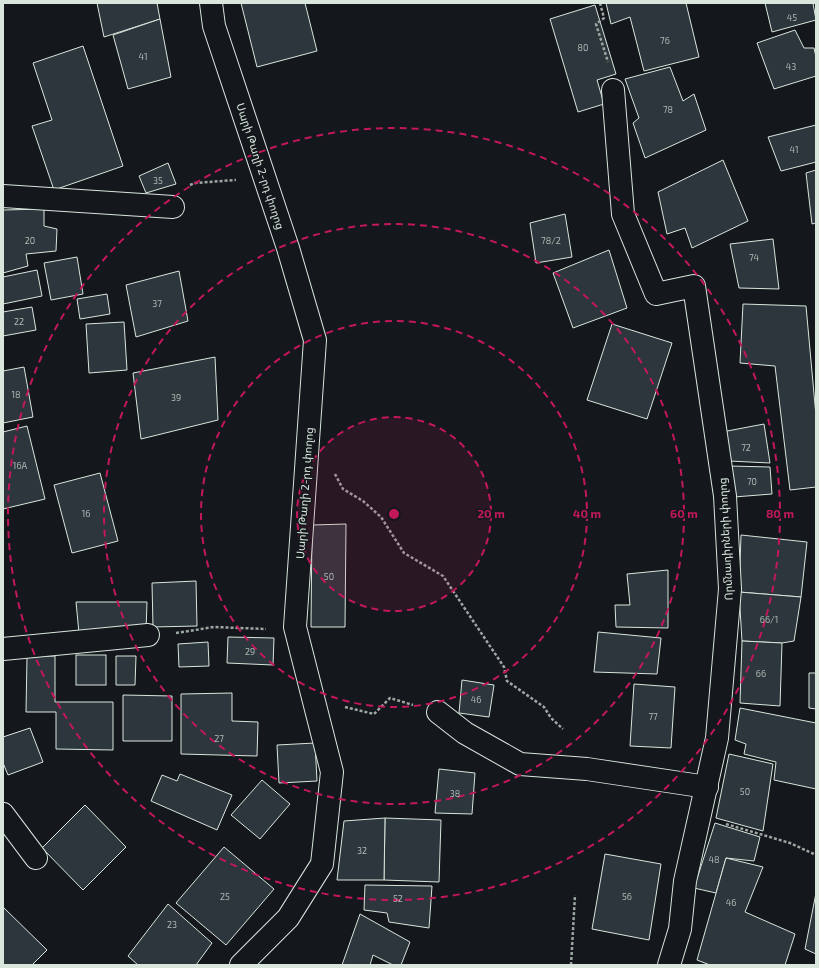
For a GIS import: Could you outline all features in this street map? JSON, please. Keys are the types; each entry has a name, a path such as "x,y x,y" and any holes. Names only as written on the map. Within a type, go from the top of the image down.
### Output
{"street":[{"name":"Սարի Թաղի 2-րդ փողոց","path":"211,3 214,26 288,248 315,340 295,627 332,772 322,864 288,918 241,965"},
{"name":"Որմնադիրների փողոց","path":"613,90 623,214 656,294 694,286 725,496 730,589 717,738 685,881 680,929 669,965"},
{"path":"3,196 173,207"},
{"path":"3,649 148,635"},
{"path":"438,712 465,733 520,764 587,769 707,787"},
{"path":"3,814 36,858"}],"path":[{"path":"600,3 604,18 596,24 614,80 613,90"},
{"path":"188,185 195,183 265,179"},
{"path":"307,450 327,460 343,489 363,500 381,518 404,553 443,576 504,667 507,681 544,707 551,718 563,729"},
{"path":"148,635 214,627 263,629 295,627"},
{"path":"342,706 374,714 390,698 438,712"},
{"path":"700,816 790,843 816,855"},
{"path":"571,965 575,895"}],"building":[{"path":"97,3 157,3 160,19 104,37"},
{"path":"241,3 305,3 317,51 257,67"},
{"path":"606,3 686,3 699,57 644,71 630,17 611,24"},
{"path":"765,3 813,3 816,20 772,32"},
{"path":"595,5 616,74 597,80 604,104 578,112 550,19"},
{"path":"160,19 171,77 128,89 113,35"},
{"path":"795,30 804,48 814,48 816,57 816,76 774,89 757,43"},
{"path":"83,46 123,166 54,190 32,126 52,120 33,63"},
{"path":"670,67 683,101 694,94 706,130 645,158 633,123 639,118 625,79"},
{"path":"816,125 816,162 781,171 768,137"},
{"path":"723,160 748,221 692,248 685,228 667,234 658,192"},
{"path":"168,163 176,184 146,193 139,176"},
{"path":"816,170 816,223 812,224 806,173"},
{"path":"44,209 44,226 57,229 56,251 26,254 28,266 3,273 3,210"},
{"path":"565,214 572,257 536,263 530,223"},
{"path":"773,239 779,289 739,288 730,244"},
{"path":"609,250 627,308 573,328 553,273"},
{"path":"77,257 83,294 51,300 44,263"},
{"path":"37,270 42,296 3,304 3,277"},
{"path":"179,271 188,321 136,337 126,285"},
{"path":"107,294 110,314 80,319 77,299"},
{"path":"743,304 806,306 816,416 816,487 790,490 775,366 740,363"},
{"path":"32,307 36,330 3,336 3,312"},
{"path":"124,322 127,370 89,373 86,324"},
{"path":"612,324 672,343 647,419 587,400"},
{"path":"215,357 218,420 141,439 133,373"},
{"path":"24,367 33,417 3,423 3,371"},
{"path":"764,424 770,463 729,461 722,432"},
{"path":"27,426 45,499 3,509 3,432"},
{"path":"730,466 770,467 772,494 734,497"},
{"path":"100,473 118,541 72,553 54,485"},
{"path":"346,524 345,627 311,627 312,525"},
{"path":"741,535 807,542 801,597 739,592"},
{"path":"668,570 668,628 616,627 615,605 630,605 627,574"},
{"path":"196,581 197,626 153,627 152,583"},
{"path":"739,592 801,597 794,641 782,643 742,641"},
{"path":"76,602 147,602 146,631 79,633"},
{"path":"598,632 661,638 657,674 594,672"},
{"path":"228,637 274,638 273,665 227,663"},
{"path":"742,641 782,643 780,706 740,703"},
{"path":"208,642 209,666 179,667 178,644"},
{"path":"76,655 106,655 106,685 76,685"},
{"path":"27,656 55,656 55,702 113,702 113,750 56,749 56,712 26,712"},
{"path":"116,656 136,656 135,685 116,685"},
{"path":"809,673 816,673 816,709 809,708"},
{"path":"462,680 494,685 489,717 459,713"},
{"path":"634,684 675,687 671,748 630,746"},
{"path":"232,693 232,721 258,722 257,756 181,754 181,694"},
{"path":"123,695 172,696 172,741 123,741"},
{"path":"740,708 816,723 816,789 774,780 776,762 744,754 746,744 735,740"},
{"path":"30,728 43,762 8,775 3,763 3,737"},
{"path":"315,743 317,781 279,783 277,745"},
{"path":"729,754 773,764 763,831 716,818"},
{"path":"439,769 475,773 472,814 435,813"},
{"path":"180,774 232,795 217,830 151,801 162,775 177,781"},
{"path":"262,780 290,804 260,839 231,815"},
{"path":"85,805 126,847 83,890 42,848"},
{"path":"385,818 441,820 439,882 384,880"},
{"path":"385,818 384,880 337,880 344,821"},
{"path":"715,823 760,837 754,861 726,858 716,893 694,888"},
{"path":"224,847 274,889 226,945 176,903"},
{"path":"605,854 661,864 649,940 592,929"},
{"path":"726,858 763,867 745,912 795,934 785,965 710,965 697,960"},
{"path":"365,885 432,886 429,928 389,922 387,913 364,910"},
{"path":"816,893 816,954 805,949"},
{"path":"168,904 212,943 196,965 138,965 128,956"},
{"path":"3,907 47,950 32,965 3,965"},
{"path":"360,914 410,942 401,965 393,965 373,955 370,965 342,965"}]}
